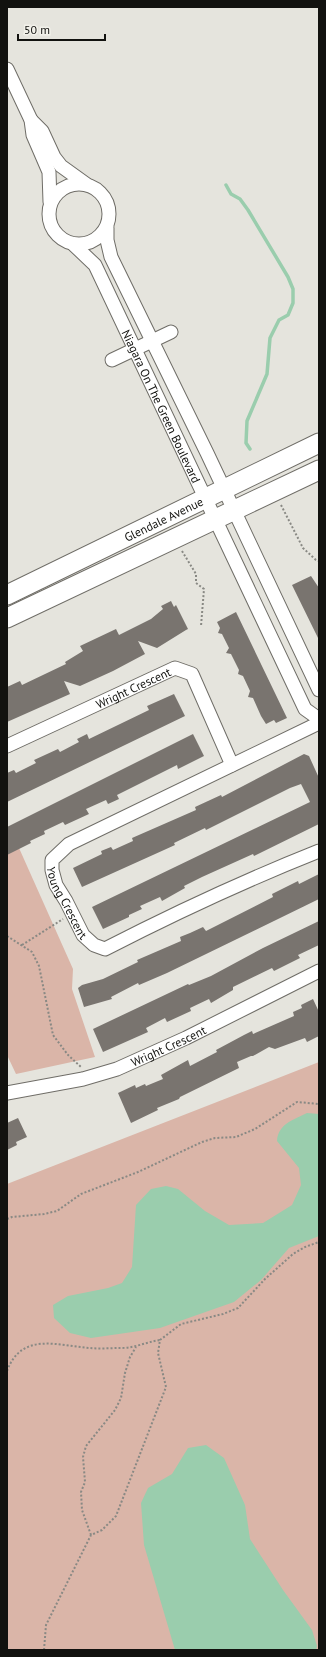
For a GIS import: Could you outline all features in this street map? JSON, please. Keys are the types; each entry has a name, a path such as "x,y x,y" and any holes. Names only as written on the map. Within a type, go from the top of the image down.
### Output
{"main road":[{"name":"Glendale Avenue","path":"7,595 319,443"},
{"name":"Glendale Avenue","path":"7,618 319,470"}],"street":[{"path":"8,75 31,120 42,131 54,157 61,166 103,196 108,206 109,216 107,228 101,236 93,241 74,245 63,240 55,233 50,223 48,213 50,202 49,172 33,135 31,120"},
{"path":"50,202 56,193 65,187 75,184 86,184"},
{"name":"Niagara On The Green Boulevard","path":"107,228 111,256 319,690"},
{"name":"Niagara On The Green Boulevard","path":"74,245 95,265 305,709 319,719"},
{"path":"112,360 171,332"},
{"name":"Wright Crescent","path":"7,746 175,668 192,674 232,765"},
{"name":"Young Crescent","path":"319,723 69,844 52,860 52,870 56,885 83,935 94,945 106,949 257,875 319,851"},
{"name":"Wright Crescent","path":"7,1093 91,1076 117,1069 186,1038 319,971"}],"path":[{"path":"280,504 303,548 319,561"},
{"path":"182,550 196,574 196,583 204,589 202,626"},
{"path":"22,945 72,913"},
{"path":"7,936 32,952 38,966 53,1035 68,1055 91,1076"},
{"path":"7,1220 12,1217 44,1214 57,1211 81,1194 138,1172 202,1142 215,1138 236,1136 254,1129 297,1102 319,1104"},
{"path":"7,1371 11,1360 22,1350 41,1342 90,1348 136,1347 160,1340 181,1324 208,1318 238,1308 265,1279 293,1254 305,1247 319,1242"},
{"path":"44,1650 46,1625 91,1535 102,1530 116,1516 166,1387 158,1352 160,1340"},
{"path":"91,1535 82,1510 81,1492 85,1482 83,1457 86,1446 115,1410 121,1398 129,1362 136,1347"}],"shaded area":[{"path":"7,848 19,848 73,969 72,989 95,1057 16,1074 7,1055"},
{"path":"319,1062 319,1650 7,1650 7,1184"},
{"path":"307,1113 319,1114 319,1236 289,1248 261,1280 234,1302 160,1328 91,1338 70,1333 54,1318 53,1305 68,1296 108,1288 122,1283 132,1267 136,1205 151,1189 166,1186 178,1189 205,1211 229,1225 263,1223 292,1205 301,1185 299,1168 277,1141 280,1130 287,1123"},
{"path":"206,1445 224,1458 245,1505 250,1539 283,1590 312,1630 317,1646 316,1650 175,1650 144,1545 141,1503 148,1488 172,1474 188,1448"}],"building":[{"path":"311,576 319,588 319,640 292,585"},
{"path":"171,601 174,607 176,605 188,629 157,648 138,641 145,654 80,686 64,681 70,694 7,722 7,687 20,681 22,685 66,664 65,662 83,651 80,646 116,629 119,635 151,619 163,609 161,606"},
{"path":"236,612 287,718 276,723 274,720 266,724 253,698 248,697 250,691 243,676 238,674 239,670 231,654 226,653 229,648 222,634 218,633 220,628 217,622"},
{"path":"174,694 185,716 7,802 7,773 14,770 16,773 36,763 34,760 58,749 60,752 79,742 77,739 87,734 89,739 149,710 147,706"},
{"path":"193,734 204,756 178,769 177,765 117,795 119,799 108,804 106,800 86,809 89,814 65,825 63,822 44,831 45,834 7,855 7,827"},
{"path":"304,754 309,756 319,778 319,824 254,856 253,854 202,877 184,886 185,888 162,901 160,897 140,906 142,909 103,929 92,907 310,802 301,784 290,788 206,830 205,828 174,843 175,845 82,887 73,868 102,854 101,851 111,847 113,850 133,841 132,838 196,810 195,807 221,795 222,797"},
{"path":"319,874 319,899 167,973 139,985 138,983 111,997 112,999 84,1007 78,988 82,985 103,979 138,962 137,960 181,941 180,937 203,927 206,931 273,897 272,894 298,881 299,884"},
{"path":"319,921 319,945 298,955 300,958 274,971 272,968 233,987 233,990 211,1003 209,999 190,1008 191,1011 167,1022 165,1018 146,1028 148,1032 103,1052 93,1029 188,984 189,985 211,976 263,948"},
{"path":"313,999 319,1012 319,1036 307,1042 305,1038 275,1049 269,1047 253,1056 237,1062 239,1068 180,1097 179,1099 157,1108 158,1110 131,1123 118,1093 135,1085 136,1088 145,1084 146,1086 163,1079 161,1075 188,1060 190,1066 252,1031 253,1034 294,1016 293,1012 302,1008 301,1005"},
{"path":"18,1118 27,1137 16,1142 17,1145 7,1150 7,1123"}],"waterway":[{"path":"226,185 231,194 240,199 248,210 288,277 293,289 293,303 288,315 279,320 270,338 267,374 247,421 246,443 250,449"}]}
